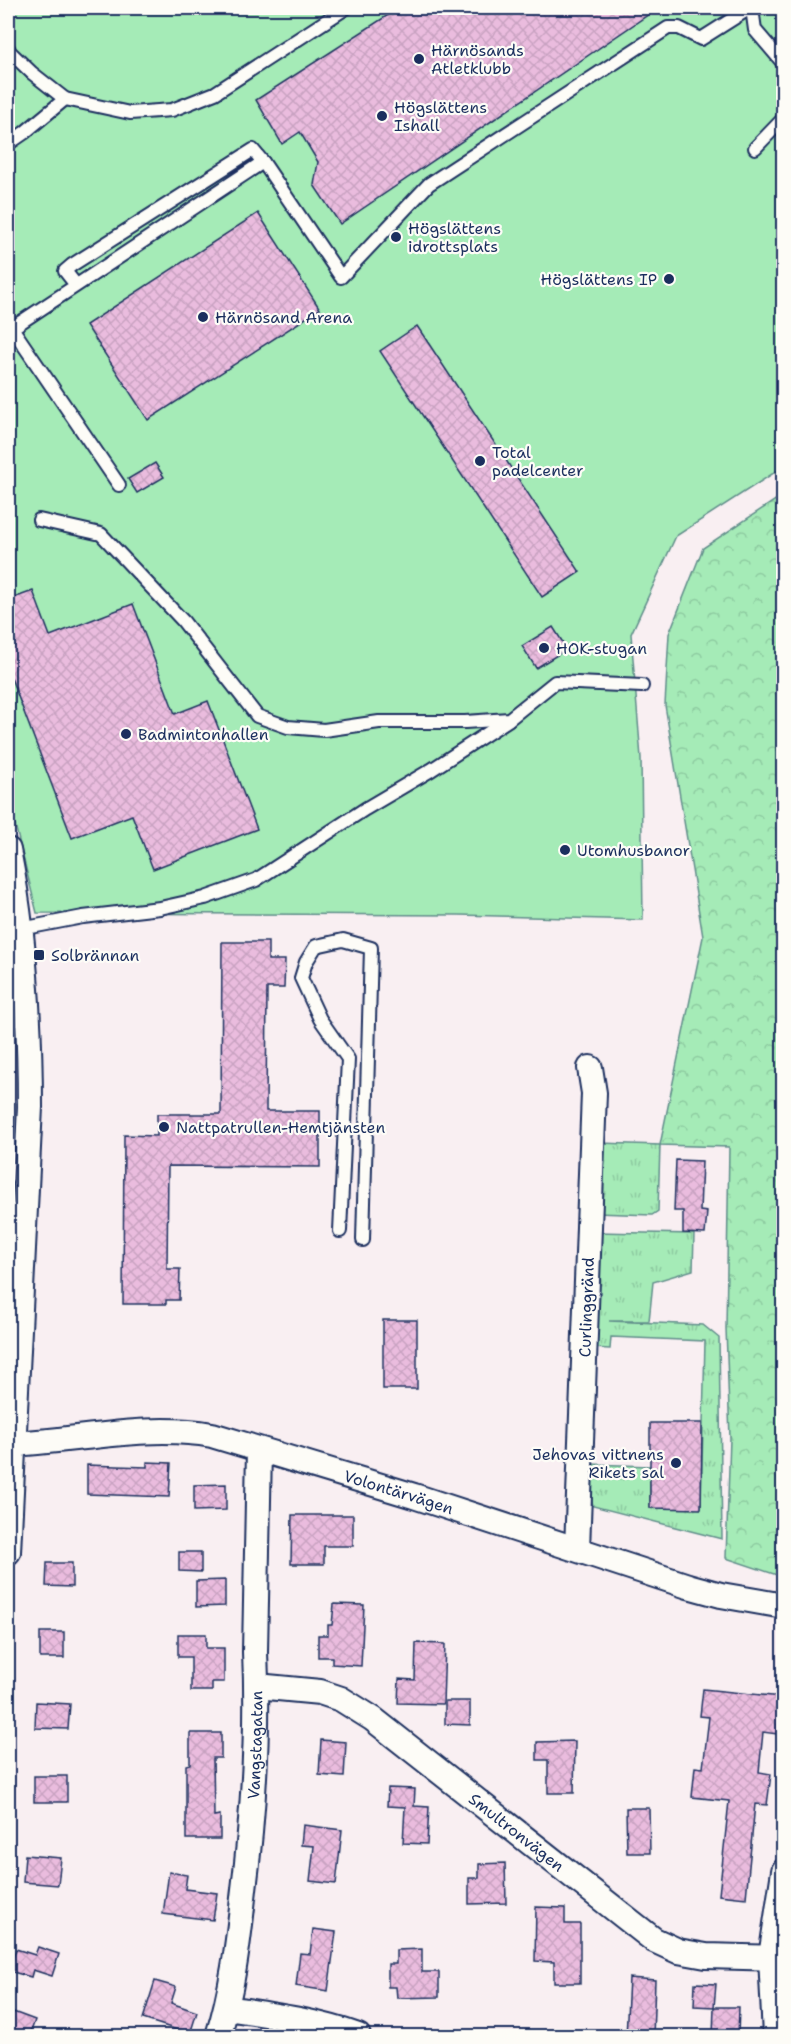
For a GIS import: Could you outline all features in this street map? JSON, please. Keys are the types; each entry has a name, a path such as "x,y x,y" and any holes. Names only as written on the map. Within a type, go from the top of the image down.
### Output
{"street":[{"path":"8,856 21,929 30,1038 30,1107 10,1444 8,1552"},
{"name":"Curlinggränd","path":"577,1549 594,1093 591,1068"},
{"name":"Volontärvägen","path":"10,1444 139,1432 191,1431 232,1439 259,1450 414,1496 721,1595 783,1606"},
{"name":"Vangstagatan","path":"218,2037 227,2008 240,1927 251,1830 257,1686 255,1652 259,1450"},
{"name":"Smultronvägen","path":"257,1686 320,1692 341,1699 373,1719 654,1940 678,1952 706,1956 777,1958"},
{"path":"775,2037 777,1958 783,1872"},
{"path":"227,2008 341,2030 358,2037"}],"lane":[{"path":"8,48 32,73 64,99 129,113 172,110 215,93 346,8"},
{"path":"76,285 65,271 72,265 253,150 341,277 429,184 668,28 679,28 701,39 751,8 755,30 783,64"},
{"path":"8,144 24,134 64,99"},
{"path":"755,148 783,118"},
{"path":"119,486 10,327 262,162"},
{"path":"39,520 100,534 183,621 257,716 288,728 324,730 379,722 465,722 509,719"},
{"path":"21,929 83,917 168,906 206,898 256,880 365,809 449,767 555,682 642,686"},
{"path":"340,1231 348,1059 320,1019 301,978 306,962 316,946 343,940 370,948 363,1240"}],"green space":[{"name":"Högslättens idrottsplats","path":"8,8 783,8 783,467 676,536 631,634 641,758 643,920 459,915 37,913 8,797"},
{"path":"783,495 783,1577 726,1558 730,1438 726,1328 729,1147 660,1145 703,937 665,705 669,634 703,548"},
{"path":"599,1143 660,1145 658,1211 652,1215 596,1213"},
{"path":"595,1232 694,1234 693,1270 653,1282 649,1321 609,1321 703,1325 719,1338 722,1539 593,1506 588,1482 589,1464 650,1466 650,1508 701,1508 705,1341 611,1337 610,1349 592,1348"}],"building":[{"name":"Högslättens Ishall","path":"399,8 658,8 340,224 314,185 318,162 300,132 282,144 256,100"},
{"name":"Härnösand Arena","path":"258,213 320,309 148,420 86,325"},
{"name":"Total padelcenter","path":"417,326 580,572 542,597 380,351"},
{"path":"155,463 164,477 137,493 128,479"},
{"name":"Badmintonhallen","path":"33,591 50,636 133,604 175,714 208,701 257,829 153,869 132,815 72,838 8,670 8,600"},
{"name":"HOK-stugan","path":"553,627 567,649 536,668 522,646"},
{"path":"222,942 268,942 268,960 285,960 284,988 267,988 266,1111 320,1111 320,1167 168,1166 167,1269 180,1269 179,1300 166,1300 166,1304 123,1304 124,1135 157,1136 157,1114 221,1114"},
{"path":"676,1160 702,1161 700,1211 707,1212 705,1234 683,1233 683,1211 674,1211"},
{"path":"383,1320 417,1320 417,1389 383,1389"},
{"name":"Jehovas vittnens Rikets sal","path":"650,1423 702,1423 701,1509 650,1508"},
{"path":"147,1462 171,1463 169,1497 87,1494 87,1465 147,1467"},
{"path":"226,1484 226,1510 194,1511 194,1485"},
{"path":"292,1515 353,1515 353,1546 324,1546 324,1564 291,1564"},
{"path":"179,1552 201,1552 201,1572 179,1571"},
{"path":"47,1563 72,1563 72,1587 46,1586"},
{"path":"225,1580 225,1606 196,1607 196,1581"},
{"path":"334,1604 364,1605 361,1666 332,1664 332,1657 318,1657 318,1635 328,1635 328,1625 332,1625"},
{"path":"40,1632 64,1632 64,1658 40,1658"},
{"path":"178,1634 206,1634 206,1648 224,1648 224,1682 212,1682 212,1691 191,1691 191,1657 178,1657"},
{"path":"416,1643 445,1644 443,1704 398,1703 399,1679 415,1680"},
{"path":"703,1689 781,1697 777,1734 763,1732 759,1772 771,1774 767,1805 755,1804 746,1898 719,1895 729,1801 692,1797 695,1767 703,1768 709,1717 700,1716"},
{"path":"445,1701 470,1701 470,1725 445,1724"},
{"path":"36,1702 70,1704 68,1729 35,1728"},
{"path":"190,1733 221,1733 221,1758 213,1758 214,1816 220,1815 220,1839 186,1839 186,1765 190,1764"},
{"path":"321,1740 346,1742 344,1777 319,1775"},
{"path":"575,1741 574,1793 548,1793 548,1760 537,1760 537,1742"},
{"path":"34,1776 67,1776 67,1802 34,1802"},
{"path":"388,1788 415,1789 414,1806 429,1807 427,1844 403,1843 405,1807 387,1806"},
{"path":"626,1808 649,1808 650,1853 627,1853"},
{"path":"303,1825 342,1830 336,1884 310,1881 314,1846 301,1845"},
{"path":"25,1855 61,1858 58,1885 23,1882"},
{"path":"505,1863 506,1903 469,1904 469,1878 479,1878 479,1864"},
{"path":"169,1872 187,1875 185,1889 217,1893 213,1920 163,1914"},
{"path":"536,1907 565,1908 565,1924 580,1924 580,1983 554,1983 554,1962 535,1961"},
{"path":"313,1929 336,1932 328,1991 296,1986 300,1953 310,1954"},
{"path":"38,1947 59,1954 52,1976 33,1970 31,1977 9,1971 16,1949 35,1955"},
{"path":"422,1949 422,1972 439,1972 439,1997 397,1998 396,1987 388,1987 388,1964 396,1964 396,1950"},
{"path":"629,1978 655,1980 653,2037 626,2037"},
{"path":"155,1981 176,1987 171,2003 197,2012 190,2034 143,2019"},
{"path":"695,1983 716,1984 714,2007 694,2006"},
{"path":"714,2007 739,2007 738,2037 713,2037"},
{"path":"8,2010 35,2020 29,2037 8,2037"}],"place":[{"name":"Härnösands Atletklubb","path":"419,59"},
{"name":"Högslättens Ishall","path":"382,116"},
{"name":"Högslättens idrottsplats","path":"396,237"},
{"name":"Högslättens IP","path":"669,279"},
{"name":"Härnösand Arena","path":"203,317"},
{"name":"Total padelcenter","path":"480,461"},
{"name":"HOK-stugan","path":"544,648"},
{"name":"Badmintonhallen","path":"126,734"},
{"name":"Utomhusbanor","path":"565,850"},
{"name":"Solbrännan","path":"39,955"},
{"name":"Nattpatrullen-Hemtjänsten","path":"164,1127"},
{"name":"Jehovas vittnens Rikets sal","path":"676,1463"}]}
